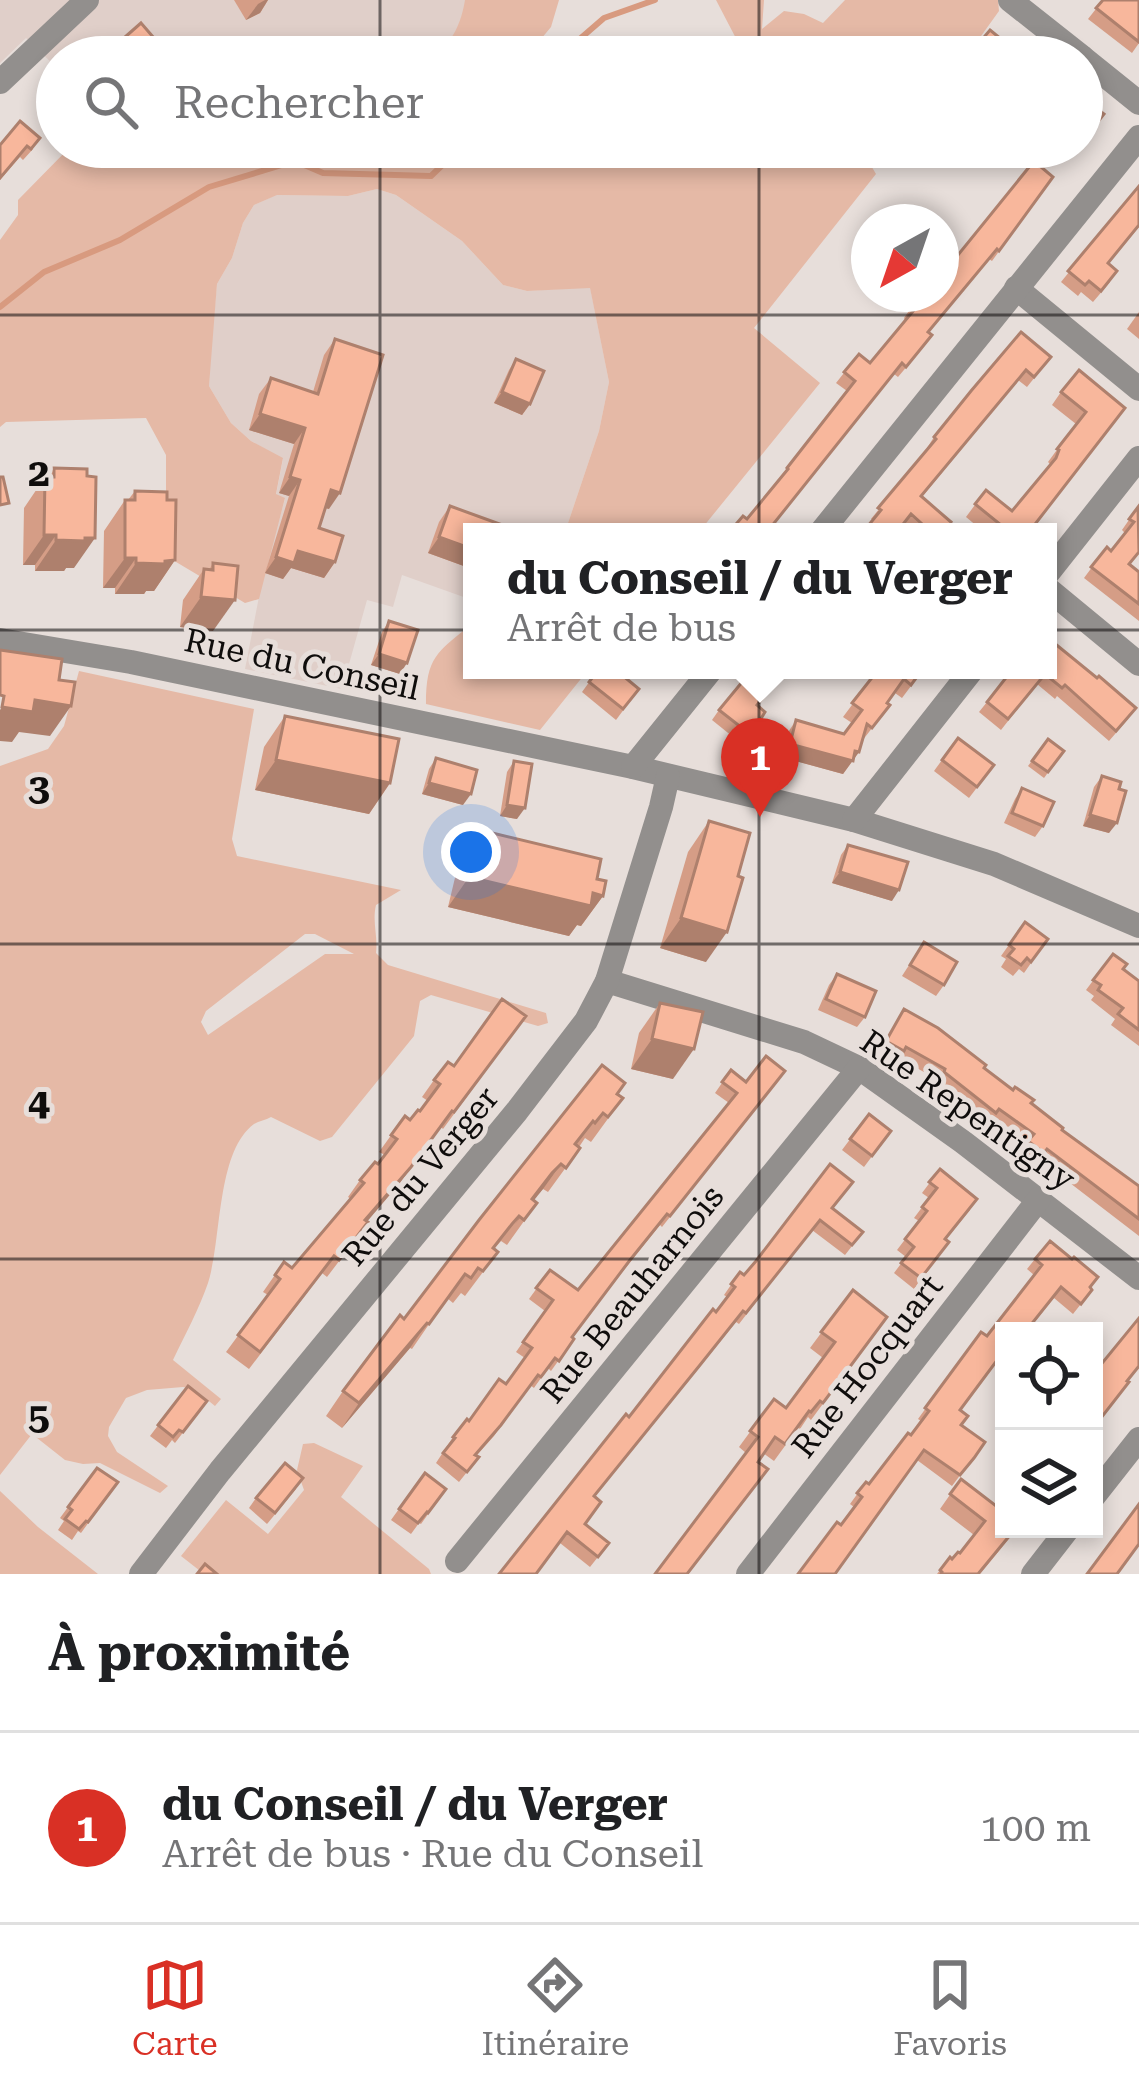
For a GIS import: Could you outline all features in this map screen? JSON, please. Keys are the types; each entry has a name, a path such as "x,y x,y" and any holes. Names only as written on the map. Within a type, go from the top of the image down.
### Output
{"street":[{"path":"48,36 86,0"},
{"path":"1010,0 1055,36"},
{"path":"0,82 36,48"},
{"path":"1103,74 1139,103"},
{"path":"828,523 1139,137"},
{"path":"1016,288 1139,389"},
{"path":"1057,562 1139,458"},
{"path":"1057,596 1139,664"},
{"name":"Rue du Conseil","path":"0,640 131,662 633,767 854,820 974,856 1139,926"},
{"path":"633,767 704,679"},
{"path":"854,820 965,679"},
{"name":"Rue du Verger","path":"141,1574 586,1022 607,981 668,776"},
{"name":"Rue Repentigny","path":"607,981 787,1036 859,1068 1139,1277"},
{"name":"Rue Beauharnois","path":"457,1562 859,1068"},
{"name":"Rue Hocquart","path":"748,1574 1039,1199"},
{"path":"1103,1485 1139,1439"},
{"path":"1033,1574 1061,1538"}],"shaded area":[{"path":"0,0 475,0 484,36 36,36 36,48 26,38 0,63"},
{"path":"465,0 559,0 544,36 452,36"},
{"path":"716,0 764,0 762,29 784,11 823,23 845,0 998,0 999,11 981,36 735,36"},
{"path":"49,168 872,168 876,174 754,328 820,383 706,523 568,523 599,431 609,382 590,288 527,291 503,285 462,241 396,195 377,189 348,196 277,195 254,205 217,284 209,386 231,423 251,441 283,458 276,494 285,498 259,599 245,603 166,556 166,455 146,418 6,422 0,427 0,240 18,215 18,200"},
{"path":"377,189 396,195 462,241 503,285 527,291 590,287 609,382 599,431 568,523 463,523 463,597 402,575 393,607 367,600 342,689 245,669 263,576 285,499 276,495 283,459 231,423 209,386 217,284 254,205 276,195 348,196"},
{"path":"463,631 463,679 581,679 540,730 426,704 431,665"},
{"path":"79,671 254,709 232,839 237,856 401,890 376,905 376,953 388,965 546,1013 548,1023 538,1026 431,995 420,1001 414,1036 332,1137 320,1141 271,1117 254,1124 242,1137 226,1175 208,1283 173,1360 221,1399 215,1406 194,1389 147,1390 126,1398 109,1427 108,1436 117,1452 168,1486 160,1493 100,1463 65,1460 32,1434 0,1475 0,766 48,749 64,726","holes":["305,934 315,934 354,954 325,954 208,1035 201,1022 206,1011"]},
{"path":"314,1443 363,1466 341,1497 431,1574 204,1574 181,1556 226,1500 268,1534 304,1490 297,1470 303,1444"},
{"path":"0,1491 38,1527 98,1574 0,1574"}],"building":[{"path":"1103,0 1139,0 1139,42 1096,8"},
{"path":"141,23 152,36 126,36"},
{"path":"20,121 36,135 31,149 27,146 0,178 0,145"},
{"path":"1028,168 1042,168 1053,177 959,295 959,254"},
{"path":"1139,186 1139,225 1108,263 1117,271 1101,291 1089,281 1085,285 1068,271"},
{"path":"912,312 945,312 928,332 932,335 906,367 902,363 774,523 737,523 743,516 747,519 855,381 844,372 859,354 870,363"},
{"path":"1021,332 1051,357 1034,377 1026,370 921,496 950,523 921,523 911,514 904,523 870,523"},
{"path":"335,339 383,355 340,493 331,490 319,528 343,536 335,562 298,551 294,563 276,557 300,480 290,477 305,428 260,414 271,378 318,394"},
{"path":"516,359 544,371 530,404 502,392"},
{"path":"1079,370 1125,408 1036,523 999,523 975,504 986,490 1012,511 1086,412 1061,392"},
{"path":"54,468 87,469 87,476 96,477 95,538 56,540 56,535 44,535 45,477 54,477"},
{"path":"0,477 9,503 0,505"},
{"path":"135,491 167,492 167,500 176,500 175,560 136,563 136,558 125,558 125,500 135,500"},
{"path":"450,506 497,523 463,523 463,546 439,537"},
{"path":"1138,507 1139,552 1129,564 1139,572 1139,604 1091,567 1134,522 1129,519"},
{"path":"213,563 238,566 235,600 201,597 204,569 213,570"},
{"path":"389,621 418,630 407,663 379,654"},
{"path":"1057,645 1136,708 1116,731 1065,685 1062,688 1051,679 1057,679"},
{"path":"0,650 62,659 59,680 75,682 71,706 35,700 33,712 2,707"},
{"path":"627,679 639,689 623,709 589,682"},
{"path":"745,679 778,679 757,705 765,712 751,735 719,710"},
{"path":"871,679 904,679 872,728 867,724 853,761 790,744 796,720 844,734 862,710 852,703"},
{"path":"1005,679 1041,679 1008,719 987,702"},
{"path":"285,716 399,739 390,783 276,760"},
{"path":"958,738 994,765 977,787 942,760"},
{"path":"1048,739 1064,751 1048,772 1032,761"},
{"path":"436,758 477,770 471,794 429,783"},
{"path":"514,761 532,764 525,808 507,805"},
{"path":"1102,776 1121,782 1119,789 1126,791 1117,823 1090,815"},
{"path":"1022,788 1054,802 1043,826 1012,813"},
{"path":"709,821 750,833 727,932 681,918"},
{"path":"480,830 601,859 597,879 606,881 603,896 593,893 591,906 469,877"},
{"path":"848,845 908,862 899,890 840,872"},
{"path":"1025,922 1048,939 1031,962 1027,958 1021,965 1008,956 1014,949 1009,945"},
{"path":"924,942 957,962 944,985 910,965"},
{"path":"1113,954 1139,981 1139,1030 1118,1014 1123,1008 1098,990 1101,985 1093,980"},
{"path":"837,974 876,991 865,1017 826,999"},
{"path":"502,999 526,1016 365,1220 368,1222 339,1260 334,1256 260,1352 238,1335 280,1279 275,1275 284,1262 292,1268 364,1183 360,1180 397,1139 391,1135 405,1116 410,1120 420,1111 440,1084 434,1080 448,1062 454,1066"},
{"path":"660,1003 703,1012 694,1049 652,1039"},
{"path":"904,1009 938,1028 1013,1090 1034,1100 1031,1103 1062,1130 1139,1186 1139,1219 1047,1149 1044,1153 1028,1141 1034,1134 999,1109 996,1113 945,1069 886,1041"},
{"path":"766,1056 785,1071 630,1260 559,1361 555,1358 538,1375 467,1472 443,1453 499,1379 506,1384 532,1348 523,1342 553,1300 536,1288 550,1270 578,1290 737,1093 722,1082 731,1070 746,1082"},
{"path":"602,1065 625,1083 617,1094 623,1098 608,1117 603,1113 593,1121 575,1144 580,1148 566,1168 561,1164 552,1173 532,1199 537,1203 524,1220 519,1216 493,1248 498,1252 483,1271 478,1268 471,1278 465,1274 429,1324 359,1403 343,1391 400,1315 404,1319"},
{"path":"869,1114 891,1131 872,1156 850,1139"},
{"path":"830,1164 853,1182 832,1208 863,1232 852,1245 820,1220 743,1311 594,1496 601,1502 585,1524 609,1543 598,1557 567,1532 536,1574 499,1574 626,1414 629,1417 713,1309 716,1312 740,1272 744,1275 756,1261"},
{"path":"940,1169 977,1199 921,1278 901,1263 914,1247 905,1239 927,1211 922,1207 937,1188 929,1182"},
{"path":"1050,1241 1098,1277 1081,1304 1061,1287 1033,1322 998,1322 1042,1265 1035,1259"},
{"path":"853,1290 887,1317 823,1403 809,1411 785,1444 775,1437 758,1462 768,1469 687,1574 655,1574 758,1437 750,1431 774,1399 786,1408 835,1342 821,1332"},
{"path":"1139,1318 1139,1366 1103,1415 1103,1362"},
{"path":"995,1326 995,1363 960,1410 968,1416 961,1425 985,1442 974,1458 960,1475 924,1450 835,1574 798,1574 862,1497 857,1493 911,1435 981,1332 987,1336"},
{"path":"188,1386 207,1401 183,1432 173,1437 158,1425"},
{"path":"285,1463 303,1478 275,1513 256,1498"},
{"path":"97,1468 118,1482 79,1529 65,1519 72,1510 68,1507"},
{"path":"425,1473 446,1489 418,1523 399,1509"},
{"path":"961,1479 995,1505 995,1538 1008,1538 978,1574 941,1574 950,1557 960,1553 985,1521 950,1494"},
{"path":"1139,1504 1139,1544 1117,1574 1087,1574"},
{"path":"205,1564 217,1574 197,1574"}],"waterway":[{"path":"583,36 604,18 655,0"},
{"path":"0,307 44,272 120,240 209,187 272,168"},
{"path":"311,168 323,173 431,176 439,168"}],"place":[{"name":"du Conseil / du Verger","path":"760,817"}]}
